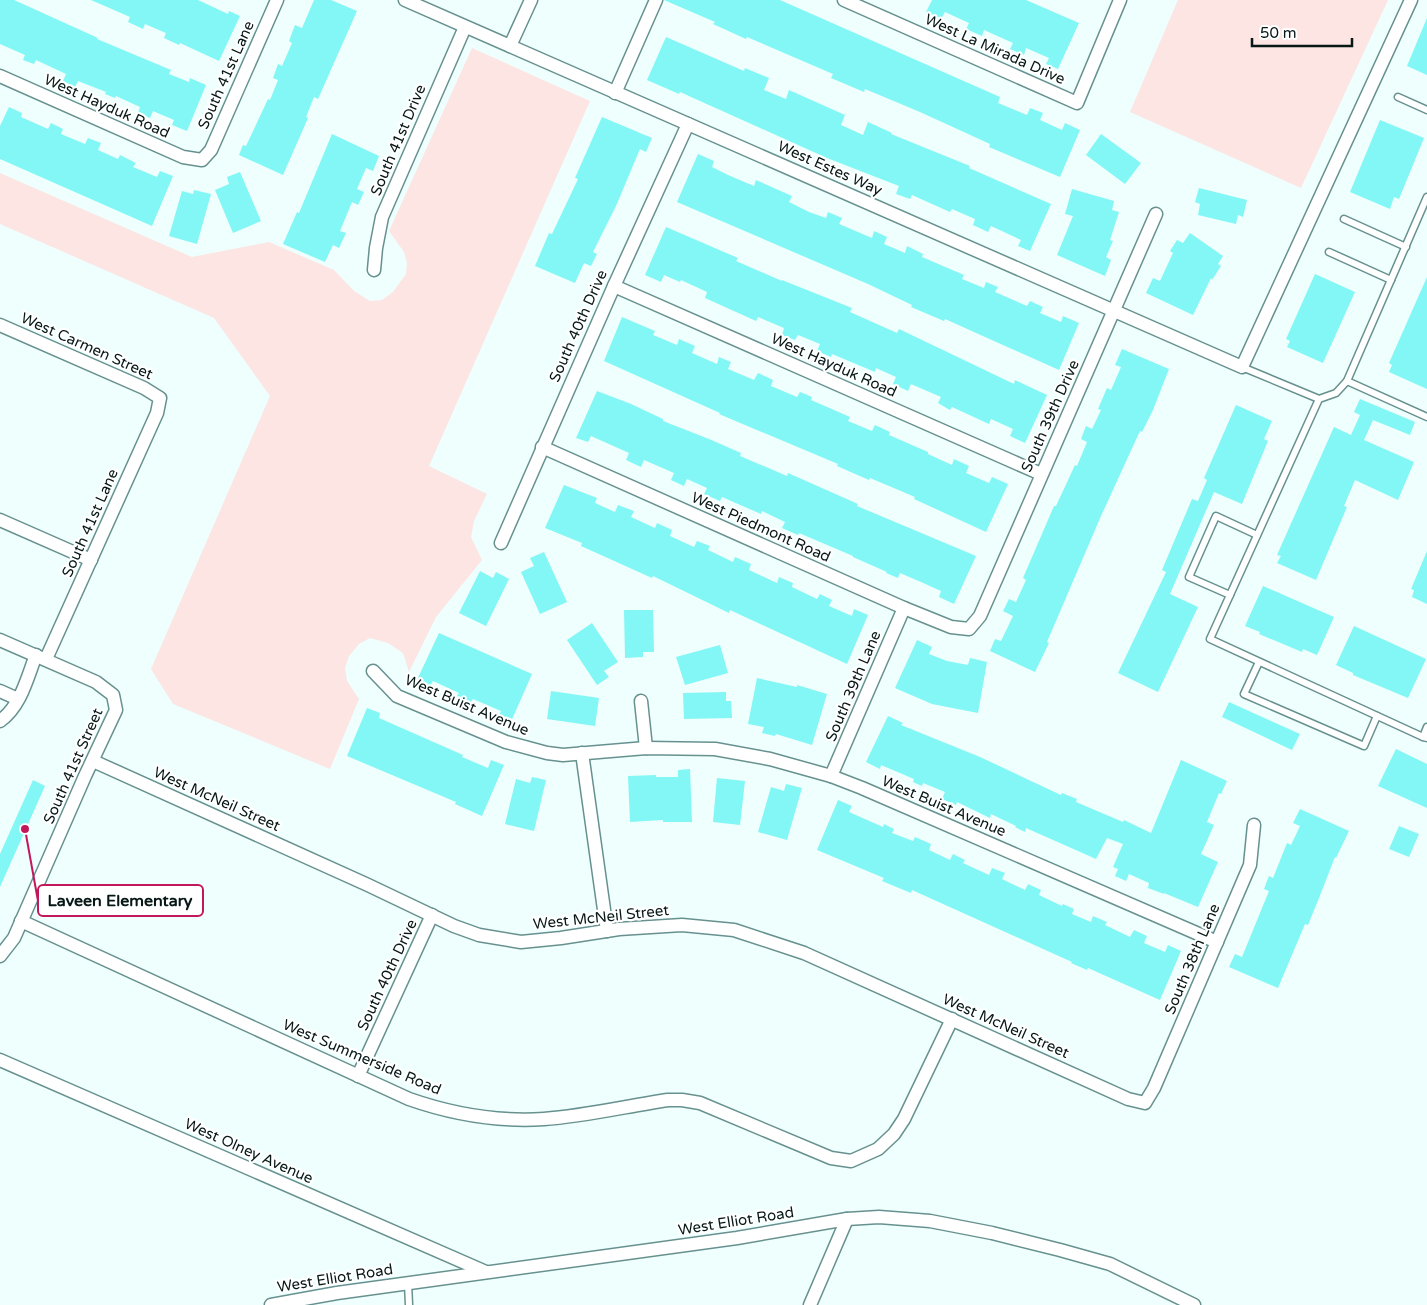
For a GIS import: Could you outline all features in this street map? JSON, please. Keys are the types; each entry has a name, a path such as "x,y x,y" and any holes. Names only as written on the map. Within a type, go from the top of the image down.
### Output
{"street":[{"name":"West Estes Way","path":"405,0 1242,367"},
{"path":"510,46 531,0"},
{"path":"615,93 656,0"},
{"name":"West La Mirada Drive","path":"844,0 1077,103 1120,0"},
{"path":"1242,367 1411,0"},
{"name":"South 41st Lane","path":"202,160 211,150 272,2"},
{"name":"South 41st Drive","path":"374,270 382,217 465,27"},
{"name":"West Hayduk Road","path":"0,76 183,157 202,160"},
{"name":"South 40th Drive","path":"501,543 542,447 688,124"},
{"name":"South 39th Drive","path":"969,629 980,616 1156,214"},
{"name":"West Hayduk Road","path":"614,286 1041,474"},
{"name":"West Carmen Street","path":"0,325 144,388 160,398"},
{"name":"South 41st Lane","path":"0,720 8,715 18,699 91,560 157,413 160,398"},
{"name":"West Piedmont Road","path":"542,447 904,608 951,627 969,629"},
{"path":"0,520 91,560"},
{"name":"South 39th Lane","path":"831,776 904,608"},
{"path":"0,640 41,657"},
{"name":"South 41st Street","path":"0,956 14,938 116,710 113,695 96,682 41,657"},
{"name":"West Buist Avenue","path":"373,671 397,696 506,742 547,753 563,754 646,748 715,749 770,759 831,776 1217,942"},
{"path":"0,691 18,699"},
{"path":"641,702 646,748"},
{"path":"582,753 608,931"},
{"name":"West McNeil Street","path":"93,761 479,935 520,942 608,931 682,925 734,930 804,952 1128,1099 1145,1102"},
{"name":"South 38th Lane","path":"1145,1102 1154,1088 1250,866 1254,825"},
{"name":"South 40th Drive","path":"358,1076 432,915"},
{"name":"West Summerside Road","path":"21,921 358,1076 409,1099 432,1107 498,1119 542,1119 575,1116 668,1100 682,1100 700,1103 831,1158 851,1161 878,1149 894,1134 904,1119 952,1019"},
{"name":"West Olney Avenue","path":"0,1060 486,1272"},
{"name":"West Elliot Road","path":"271,1305 337,1293 737,1238 847,1219 879,1217 930,1221 992,1232 1110,1264 1194,1305"},
{"path":"810,1305 847,1219"}],"lane":[{"path":"1398,97 1427,110"},
{"path":"1427,197 1347,381 1336,392 1319,399 1210,639 1425,738 1427,727"},
{"path":"1344,219 1406,247"},
{"path":"1329,252 1391,280"},
{"path":"1242,367 1319,399"},
{"path":"1347,381 1427,417"},
{"path":"1230,595 1189,577 1216,516 1257,534"},
{"path":"1259,662 1244,694 1364,746 1377,716"},
{"path":"408,1283 409,1305"}],"shaded area":[{"path":"1178,0 1388,0 1301,188 1130,112"},
{"path":"472,48 590,101 429,466 487,494 474,521 471,537 482,560 436,617 409,672 403,653 388,643 370,638 359,644 349,656 345,668 347,681 359,699 330,769 173,704 151,669 270,396 214,318 0,224 0,173 192,257 269,242 334,270 354,291 370,301 382,300 393,292 406,274 407,263 404,252 389,231"}],"building":[{"path":"0,0 14,0 97,39 171,70 169,74 189,82 190,78 206,85 187,131 172,125 174,120 153,111 150,118 138,113 140,107 116,96 115,98 105,94 106,92 78,81 75,87 63,81 66,74 36,60 34,64 23,60 25,55 0,44"},
{"path":"91,0 198,0 228,14 229,11 240,16 219,61 180,43 179,45 164,38 166,33 145,24 143,29 128,22 130,17"},
{"path":"314,0 331,0 357,11 318,99 314,97 306,117 308,118 283,175 239,155 243,145 246,146 268,99 270,100 278,80 273,78 278,64 282,66 292,43 289,41 295,25 302,28"},
{"path":"664,0 780,0 1000,97 998,103 1027,115 1030,108 1043,113 1040,120 1062,130 1065,123 1080,130 1060,177 989,147 990,144 920,112 865,89 864,92 831,78 833,74 747,37 746,39 713,24 715,22"},
{"path":"932,0 1026,0 1079,23 1058,69 1046,64 1049,58 1026,48 1024,55 1010,49 1013,43 984,30 982,36 966,29 969,23 945,12 941,19 926,12"},
{"path":"1427,18 1427,75 1407,66"},
{"path":"666,37 744,71 745,68 769,78 764,90 786,99 789,90 845,115 841,125 863,135 868,122 891,134 970,166 969,168 1051,204 1030,251 1018,246 1021,240 991,226 988,232 973,225 975,219 952,209 950,212 912,195 910,199 896,194 899,186 827,158 680,92 679,94 647,80"},
{"path":"9,107 22,113 21,117 48,129 51,123 63,129 61,134 85,144 88,138 101,143 98,150 118,159 120,155 136,163 133,167 157,177 160,171 173,176 152,226 0,159 0,126"},
{"path":"602,117 652,138 646,152 640,149 616,206 593,252 597,254 591,266 584,263 575,283 535,266 549,233 552,234 578,179 575,178"},
{"path":"1380,120 1424,138 1399,199 1394,197 1390,209 1350,192"},
{"path":"332,134 379,156 373,171 366,168 357,189 364,192 358,205 352,202 340,231 346,233 339,248 333,245 325,262 283,244 297,212 299,213"},
{"path":"1101,134 1141,163 1125,184 1086,155"},
{"path":"698,154 714,161 712,167 728,175 754,186 756,180 792,196 789,202 809,212 826,218 828,212 842,218 839,224 872,238 874,231 887,237 884,244 905,253 907,246 923,254 922,257 964,275 962,279 984,288 986,282 998,287 995,292 1027,306 1030,301 1043,307 1040,313 1061,322 1063,316 1079,323 1059,370 945,319 944,321 911,307 912,305 868,284 677,202"},
{"path":"240,172 261,221 233,233 215,190 229,184 227,177"},
{"path":"1199,188 1247,200 1243,217 1238,215 1236,224 1198,215 1200,204 1195,202"},
{"path":"1072,189 1114,201 1112,210 1119,212 1110,240 1113,241 1106,257 1111,260 1105,276 1057,255 1073,216 1065,214"},
{"path":"194,190 211,194 197,244 169,236 182,191 193,194"},
{"path":"666,227 738,258 736,261 852,308 850,312 897,333 899,329 1014,384 1015,380 1047,395 1025,443 1010,436 1013,429 991,419 989,424 952,407 950,410 938,403 941,397 911,384 908,391 893,384 896,377 876,368 875,372 832,354 831,357 817,351 820,344 798,335 795,340 782,335 784,328 758,317 756,321 705,298 707,292 681,280 680,282 664,275 661,282 645,275"},
{"path":"1190,233 1223,256 1218,264 1221,266 1212,280 1211,278 1193,315 1146,293 1153,278 1160,281 1173,253 1170,251 1177,240 1183,243"},
{"path":"1315,274 1355,292 1323,363 1287,347 1290,341 1286,339"},
{"path":"1427,277 1427,389 1389,372 1392,365 1389,363"},
{"path":"622,317 655,331 653,335 677,345 679,339 695,346 692,353 717,364 719,357 731,362 728,369 754,380 758,373 773,380 771,386 797,397 800,392 812,397 811,400 850,417 848,421 872,431 875,425 890,432 889,435 952,465 954,459 969,466 966,473 989,483 992,477 1008,484 986,532 914,499 915,497 870,478 869,480 837,466 838,464 719,414 604,361"},
{"path":"1122,349 1169,369 1153,410 1142,432 1140,431 1101,516 1047,642 1049,643 1035,672 990,651 995,639 1001,641 1013,616 1003,611 1009,599 1016,602 1026,580 1023,578 1054,506 1056,506 1075,465 1077,466 1087,442 1081,439 1086,426 1092,429 1101,410 1098,409 1107,388 1111,390 1121,367 1115,365"},
{"path":"597,391 631,404 663,419 663,421 741,453 740,456 787,476 788,473 858,504 857,506 976,556 954,604 939,597 941,591 921,582 900,573 898,578 853,556 799,533 798,535 782,528 785,522 762,511 761,514 722,497 720,501 704,494 707,488 687,479 684,486 671,480 674,473 644,460 641,467 626,460 629,453 591,436 588,442 576,438"},
{"path":"1360,399 1415,422 1410,435 1373,420 1364,440 1414,462 1398,500 1355,480 1344,506 1347,507 1316,580 1277,563 1281,556 1277,555 1334,427 1351,435 1360,415 1354,412"},
{"path":"1236,405 1272,421 1264,439 1268,441 1242,504 1214,492 1170,594 1198,607 1158,692 1118,673 1166,572 1162,570 1192,499 1198,501 1207,480 1204,478"},
{"path":"564,485 597,498 595,503 615,512 618,505 634,511 631,517 655,528 657,523 672,530 670,536 694,547 697,541 710,546 708,550 733,562 735,557 751,564 749,570 777,583 779,577 793,583 792,587 817,599 820,594 832,600 829,606 852,616 854,609 868,615 847,664 730,610 729,613 653,576 652,578 581,546 582,543 545,528"},
{"path":"1427,551 1427,604 1412,597 1414,590 1411,589"},
{"path":"544,552 567,602 540,614 521,572 534,566 530,558"},
{"path":"480,571 493,578 496,572 509,579 486,626 459,613"},
{"path":"1263,586 1334,617 1317,655 1303,649 1302,652 1245,626"},
{"path":"624,610 653,610 654,652 643,652 643,657 625,658"},
{"path":"592,623 618,662 604,671 609,677 597,685 567,640"},
{"path":"1354,626 1426,659 1408,698 1353,675 1353,673 1336,665"},
{"path":"439,633 532,674 510,724 498,718 501,711 473,699 471,702 457,696 459,693 433,681 429,688 416,682"},
{"path":"917,640 932,647 929,654 947,661 968,665 970,658 987,662 978,713 932,704 895,688"},
{"path":"720,645 728,673 685,685 676,657"},
{"path":"757,678 797,687 797,685 827,694 812,745 776,734 775,736 762,733 764,727 748,724"},
{"path":"551,691 599,698 595,726 547,719"},
{"path":"726,692 726,701 731,701 732,718 684,719 683,693"},
{"path":"1229,702 1300,734 1292,750 1222,717"},
{"path":"367,708 380,713 379,718 488,768 491,760 504,765 482,816 455,804 456,802 347,756"},
{"path":"888,716 903,723 901,725 980,757 1061,795 1062,793 1077,799 1076,802 1123,822 1124,820 1151,833 1181,760 1227,781 1221,794 1219,793 1207,822 1214,825 1201,854 1218,862 1198,907 1148,888 1149,883 1129,874 1126,881 1115,876 1118,869 1113,867 1123,844 1107,838 1096,859 1026,828 1025,832 991,814 990,818 957,802 956,805 942,799 945,792 923,783 922,786 913,782 914,779 881,765 880,769 866,762"},
{"path":"1396,749 1427,764 1427,808 1378,786"},
{"path":"690,769 692,822 663,822 663,820 630,822 628,776 656,775 656,777 678,777 678,770"},
{"path":"532,777 546,780 534,831 505,824 516,779 530,783"},
{"path":"717,778 745,781 740,825 713,822"},
{"path":"33,780 45,786 0,887 0,854"},
{"path":"786,784 802,788 787,840 758,832 771,787 784,791"},
{"path":"838,800 852,806 849,812 883,827 884,824 894,829 892,833 913,841 915,837 931,844 929,850 950,860 953,854 965,860 963,863 989,875 992,868 1005,873 1002,879 1025,890 1028,884 1041,890 1039,895 1062,906 1063,904 1074,909 1072,914 1091,922 1093,916 1107,922 1105,925 1130,937 1134,930 1147,936 1144,943 1165,952 1168,945 1181,951 1160,1000 1088,968 1087,970 1071,963 912,890 911,893 882,881 884,878 817,850"},
{"path":"1300,809 1349,831 1335,857 1308,925 1305,924 1278,988 1229,967 1235,954 1242,957 1269,891 1264,889 1269,876 1273,878 1287,843 1291,845 1300,826 1293,823"},
{"path":"1399,826 1419,834 1409,857 1389,849"}],"place":[{"name":"Laveen Elementary","path":"25,829"}]}
